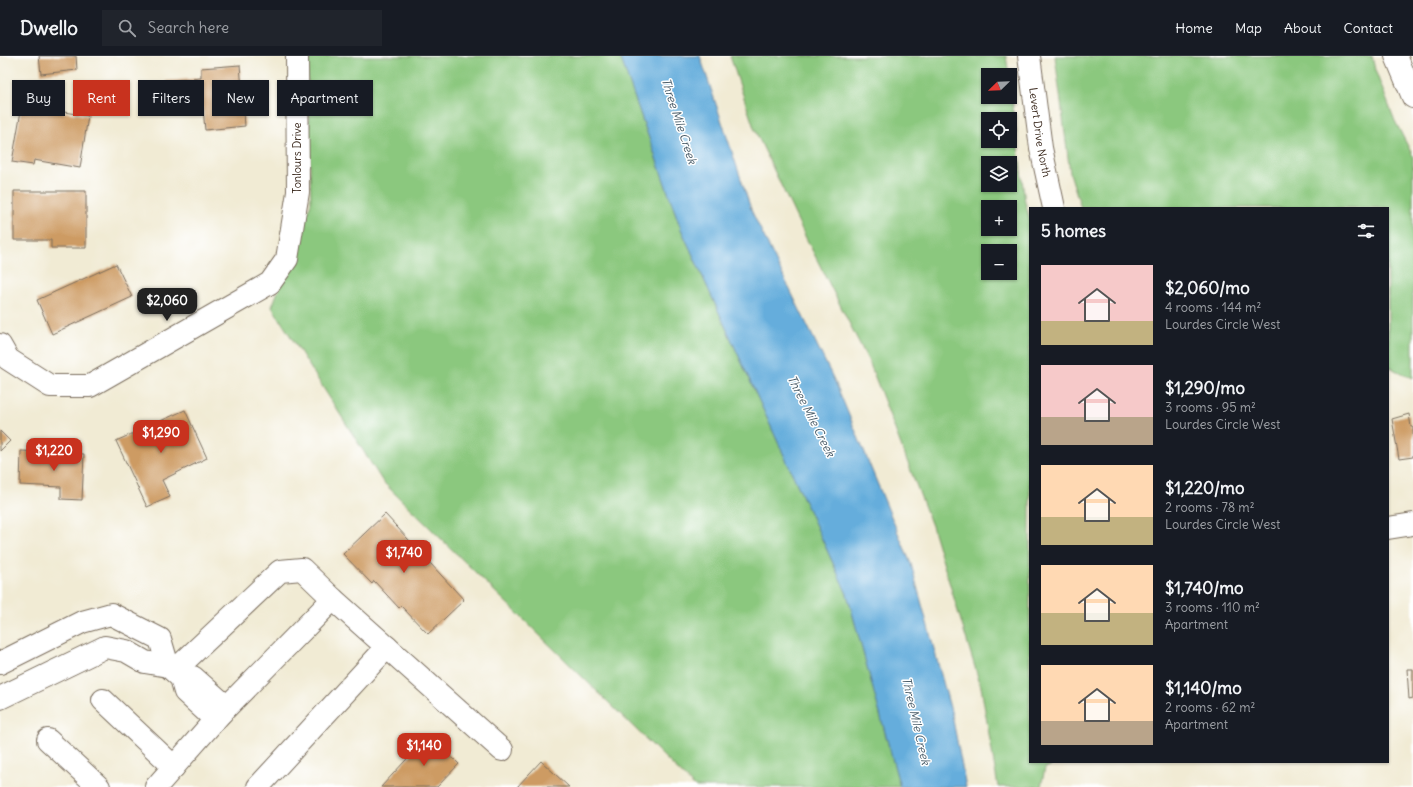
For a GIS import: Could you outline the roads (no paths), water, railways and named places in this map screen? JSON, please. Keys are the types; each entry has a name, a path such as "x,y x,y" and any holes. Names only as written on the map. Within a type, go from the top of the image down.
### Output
{"street":[{"name":"Tonlours Drive","path":"0,345 8,359 50,386 90,386 270,283 287,259 298,192 297,56"},
{"name":"Levert Drive North","path":"1029,56 1041,148 1054,207"},
{"path":"1396,56 1413,97"},
{"path":"1389,528 1413,524"},
{"path":"174,672 280,571 302,569 333,600 502,750"},
{"path":"156,787 221,713 333,600"},
{"path":"0,663 82,622 111,614 160,639 174,672 186,692 210,715 221,713"},
{"path":"0,698 105,647 126,651 145,662 174,672"},
{"path":"258,787 387,647"},
{"path":"102,700 174,767"},
{"path":"48,740 99,787"}],"water":[{"name":"Three Mile Creek","path":"620,56 700,56 752,212 836,384 911,564 952,715 966,787 900,787 847,594 681,229"}]}
